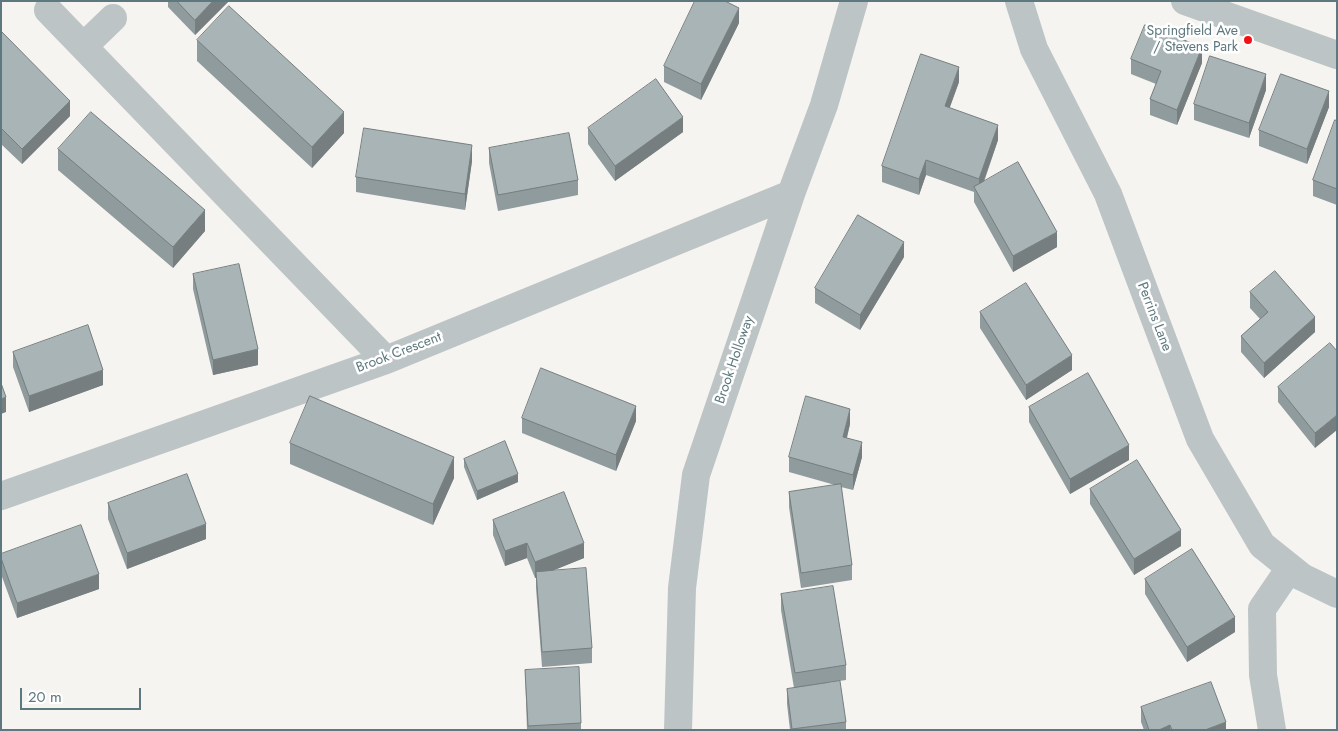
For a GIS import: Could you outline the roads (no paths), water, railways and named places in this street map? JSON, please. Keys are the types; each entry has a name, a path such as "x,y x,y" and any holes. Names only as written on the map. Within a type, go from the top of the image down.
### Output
{"street":[{"name":"Brook Holloway","path":"678,730 682,588 696,475 791,194 824,105 854,1"},
{"name":"Perrins Lane","path":"1019,1 1034,49 1108,194 1200,439 1262,545 1302,577 1337,594"},
{"path":"1184,1 1337,55"},
{"path":"48,10 386,360"},
{"path":"84,46 113,18"},
{"name":"Brook Crescent","path":"1,496 386,360 791,194"},
{"path":"1272,730 1263,675 1262,609 1290,568"}],"place":[{"name":"Springfield Ave / Stevens Park","path":"1248,40"}]}
